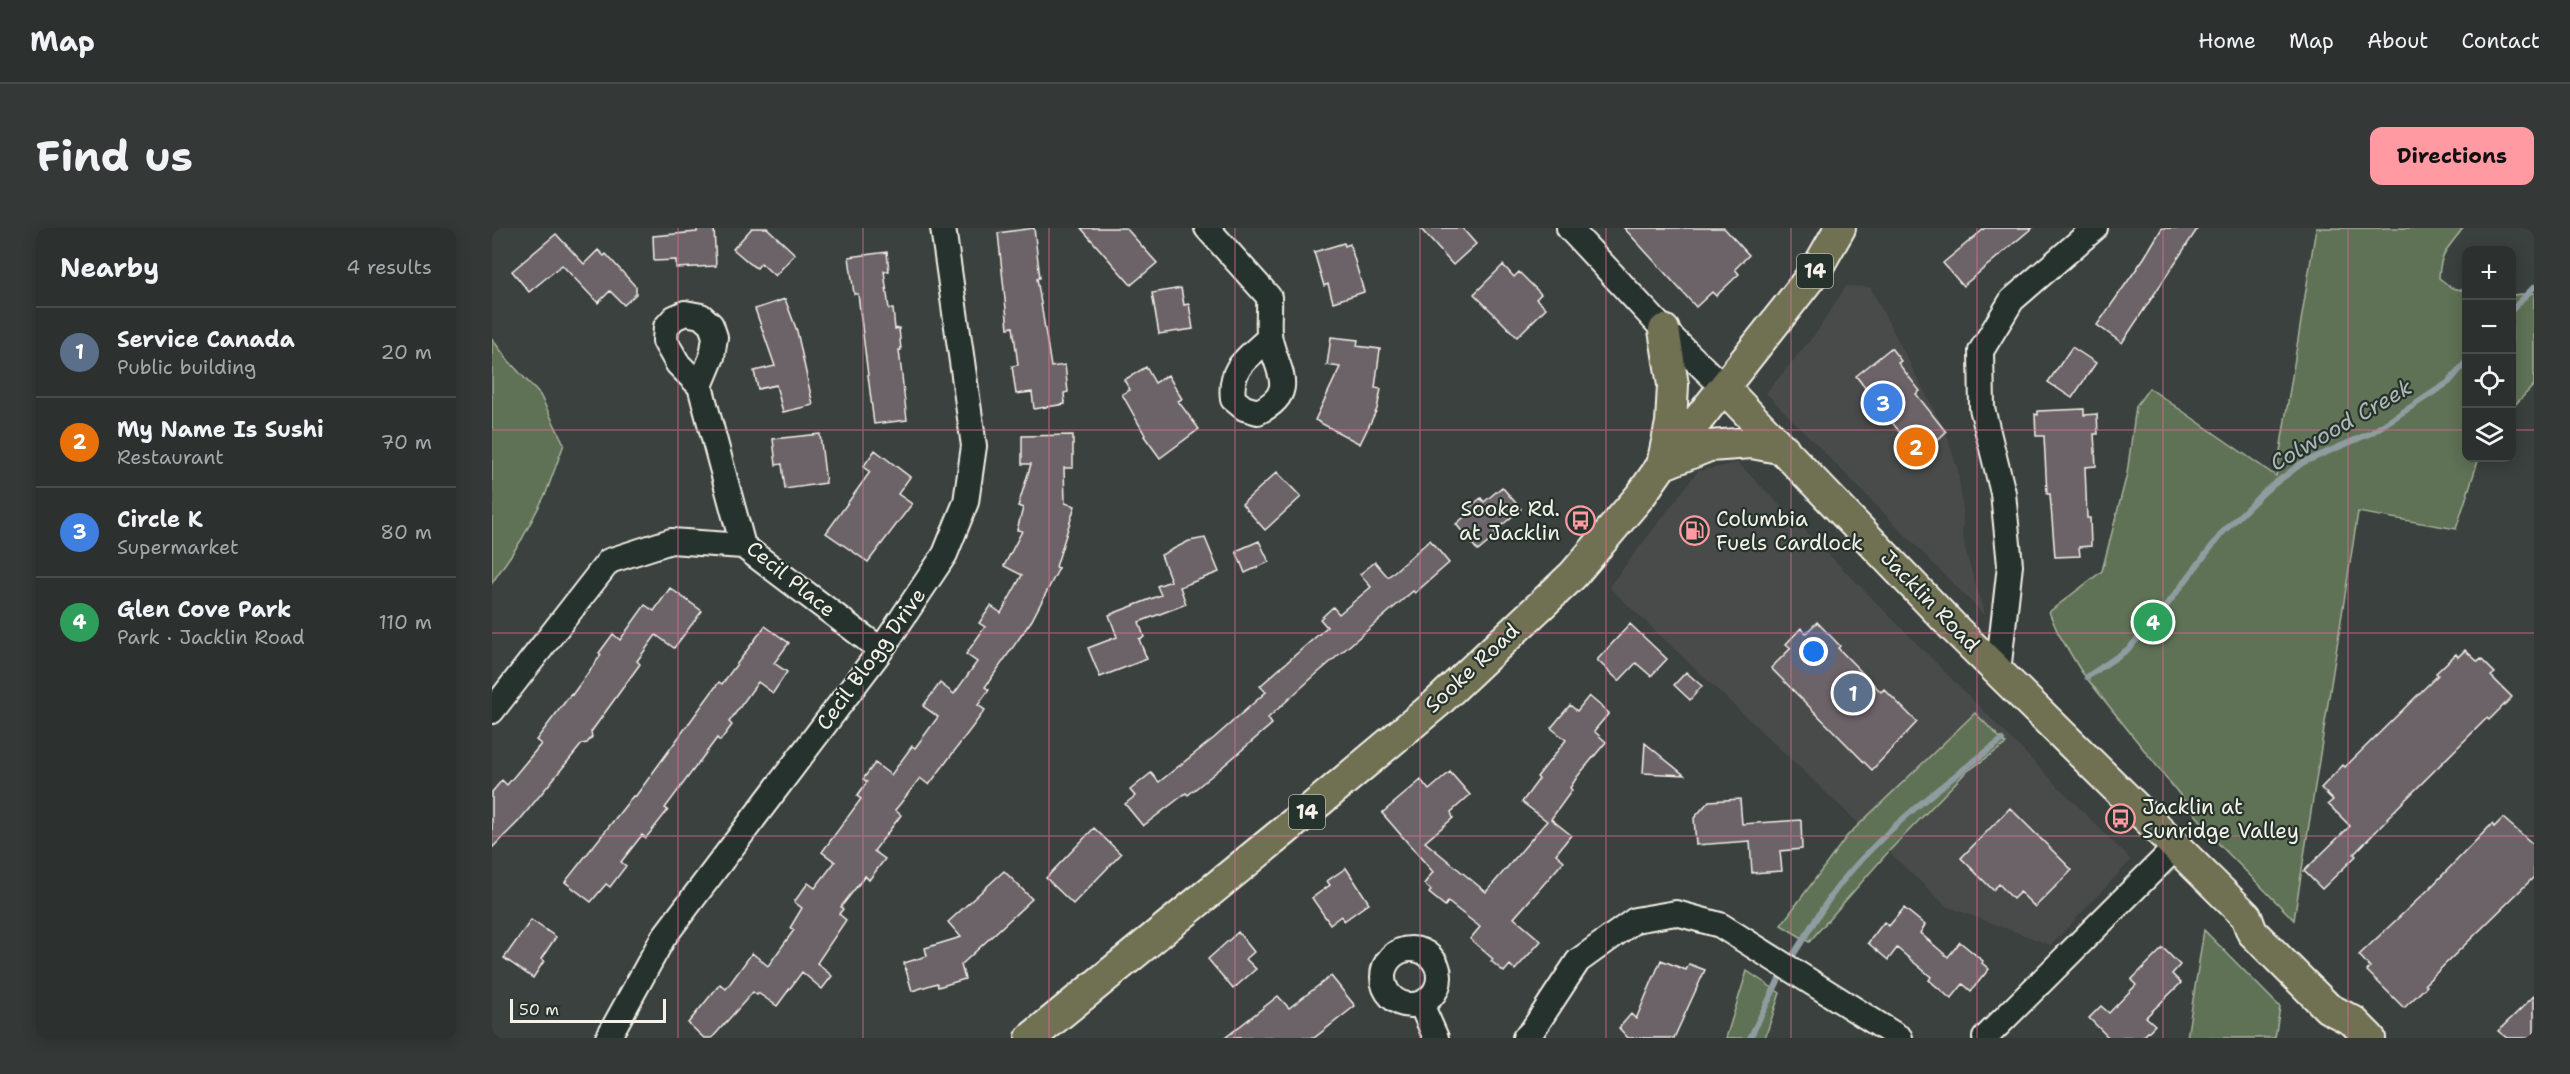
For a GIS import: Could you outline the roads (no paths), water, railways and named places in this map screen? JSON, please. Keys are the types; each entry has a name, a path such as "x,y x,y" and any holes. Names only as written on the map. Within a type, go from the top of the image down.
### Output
{"main road":[{"name":"Sooke Road","path":"1031,1038 1284,832 1436,704 1573,574 1641,495 1662,465 1816,270 1840,228"},
{"path":"1662,465 1671,423 1673,385 1664,330"},
{"name":"Jacklin Road","path":"1724,388 1998,672 2246,916 2253,932 2328,1008 2362,1029"},
{"path":"1662,465 1710,446 1752,443 1784,449"}],"street":[{"name":"Cecil Blogg Drive","path":"608,1038 663,938 881,650 945,554 966,502 974,446 943,228"},
{"path":"1208,228 1269,297 1269,338"},
{"name":"Jacklin Road","path":"1569,228 1664,330 1724,388"},
{"path":"1998,672 2010,565 2003,493 1982,408 1981,351 2012,300 2095,228"},
{"name":"Cecil Place","path":"700,386 743,546 881,650"},
{"path":"492,711 609,561 671,541 743,546"},
{"path":"1985,1038 2175,848"},
{"path":"1525,1038 1578,961 1635,920 1676,913 1720,925 1900,1038"},
{"path":"1421,1004 1436,1038"}],"waterway":[{"name":"Colwood Creek","path":"2516,306 2534,287"},
{"name":"Colwood Creek","path":"2087,677 2127,650 2154,622 2222,533 2265,491 2302,463 2371,433 2449,382 2462,367"},
{"name":"Colwood Creek","path":"1788,963 1829,898 1861,859 1919,805 2002,740"},
{"name":"Colwood Creek","path":"1750,1038 1783,971"}],"place":[{"name":"Circle K","path":"1883,403"},
{"name":"My Name Is Sushi","path":"1916,447"},
{"name":"Sooke Rd. at Jacklin","path":"1581,521"},
{"name":"Columbia Fuels Cardlock","path":"1695,531"},
{"name":"Glen Cove Park","path":"2153,622"},
{"name":"Service Canada","path":"1853,693"},
{"name":"Jacklin at Sunridge Valley","path":"2121,819"}]}
